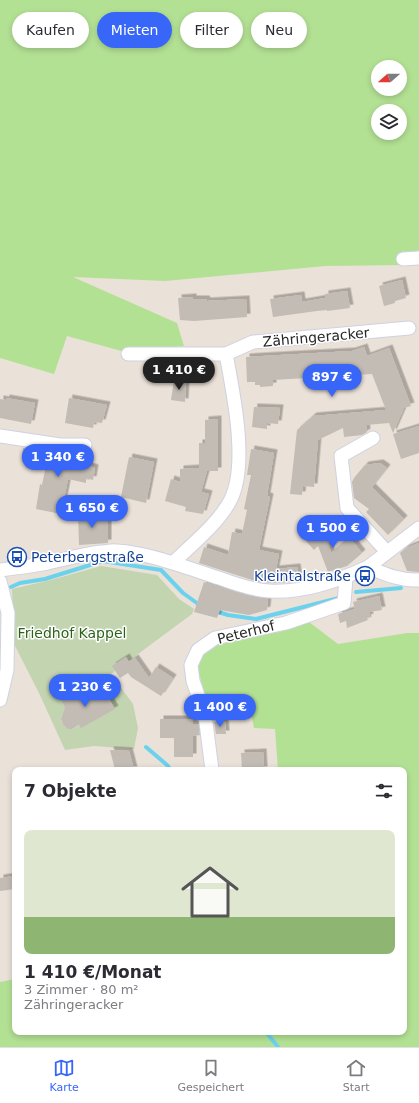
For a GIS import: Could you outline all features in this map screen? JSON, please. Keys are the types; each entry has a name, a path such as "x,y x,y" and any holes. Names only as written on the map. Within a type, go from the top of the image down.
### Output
{"street":[{"path":"403,258 419,258"},
{"name":"Zähringeracker","path":"128,354 226,354 253,342 409,328"},
{"path":"172,563 224,511 231,499 239,474 237,420 226,354"},
{"path":"0,436 60,445 86,445"},
{"path":"373,438 341,456 346,500 347,508 387,552"},
{"path":"0,570 115,550 138,554 172,563 235,584 267,591 288,591 312,587 345,586 419,528"},
{"path":"368,567 393,578 412,581 419,580"},
{"path":"0,700 7,670 8,613 2,586"},
{"name":"Peterhof","path":"212,767 205,715 193,682 191,665 198,650 215,638 286,623 344,603 345,586"}],"green space":[{"path":"0,0 419,0 419,260 403,265 325,266 165,281 73,277 177,323 184,346 125,352 67,336 54,374 0,358"},
{"name":"Friedhof Kappel","path":"101,566 157,575 179,599 194,609 192,614 111,674 133,704 138,728 134,749 94,746 65,750 39,693 14,644 12,589","holes":["102,687 114,709 72,729 65,727 61,719 67,711 61,699 78,690 82,698"]},
{"path":"309,622 338,644 407,633 419,633 419,1047 0,1047 0,982 12,980 12,1035 407,1035 407,767 278,767 275,729 254,728 248,698 206,698 196,663 211,643"}],"building":[{"path":"402,280 406,298 384,306 379,286"},
{"path":"347,291 350,308 273,317 270,299 301,295 302,302 325,298 325,294"},
{"path":"193,297 193,299 206,299 207,301 246,299 247,317 194,321 180,320 178,298"},
{"path":"364,347 367,356 389,348 411,406 404,408 393,433 389,423 366,425 367,432 362,435 344,437 343,428 318,440 314,487 303,486 302,495 290,494 297,430 313,416 386,410 372,374 273,380 273,386 260,387 260,385 255,385 255,382 247,382 246,357 352,351"},
{"path":"174,380 186,382 185,402 171,400"},
{"path":"6,398 35,403 31,424 0,418 0,399 6,400"},
{"path":"69,398 107,405 102,423 94,422 93,428 65,423"},
{"path":"254,407 280,408 278,424 267,423 267,429 252,427"},
{"path":"218,419 218,471 207,471 201,492 209,494 203,514 185,511 186,507 165,501 171,479 180,482 180,469 199,468 199,443 205,443 205,420"},
{"path":"419,426 419,453 401,459 393,434"},
{"path":"23,448 59,453 58,456 89,462 89,466 95,468 93,480 86,478 86,483 68,479 61,514 36,509 40,484 42,485 47,461 22,457"},
{"path":"251,449 274,453 267,496 270,497 259,550 279,554 276,569 297,567 299,581 281,583 258,582 199,563 204,547 228,555 232,532 242,534 247,510 244,509 251,475 247,475"},
{"path":"129,457 154,462 146,503 121,497"},
{"path":"380,463 387,468 372,487 404,519 388,535 366,512 369,509 354,498 352,482 365,465"},
{"path":"78,512 90,512 90,518 108,517 108,543 79,545"},
{"path":"323,521 331,553 349,537 362,553 347,566 328,572 318,546 314,550 306,541 315,532 312,524"},
{"path":"419,543 419,572 407,571 400,553 406,548"},
{"path":"204,582 242,594 268,599 267,610 249,615 220,610 217,618 194,612"},
{"path":"379,596 382,610 369,612 370,617 367,618 368,620 347,628 346,621 340,623 338,614 355,609 353,602"},
{"path":"126,657 129,662 135,658 149,678 156,667 173,678 161,696 131,677 128,673 120,678 112,666"},
{"path":"102,687 115,709 81,728 79,725 72,729 68,729 63,725 61,719 65,708 61,699 78,690 82,698"},
{"path":"160,719 193,719 193,724 198,724 200,735 193,736 193,757 174,757 174,738 160,738"},
{"path":"225,721 226,734 216,734 214,722"},
{"path":"110,750 129,751 133,767 114,767"},
{"path":"263,752 264,767 242,767 241,753"},
{"path":"12,876 12,889 0,891 0,878"}],"waterway":[{"path":"11,587 20,583 45,579 103,561 161,570 183,593 201,606"},
{"path":"356,592 401,588"},
{"path":"215,611 228,615 256,619 339,598"},
{"path":"146,747 169,767"},
{"path":"268,1035 278,1047"}],"place":[{"name":"Peterbergstraße","path":"17,557"},
{"name":"Kleintalstraße","path":"365,576"}]}
